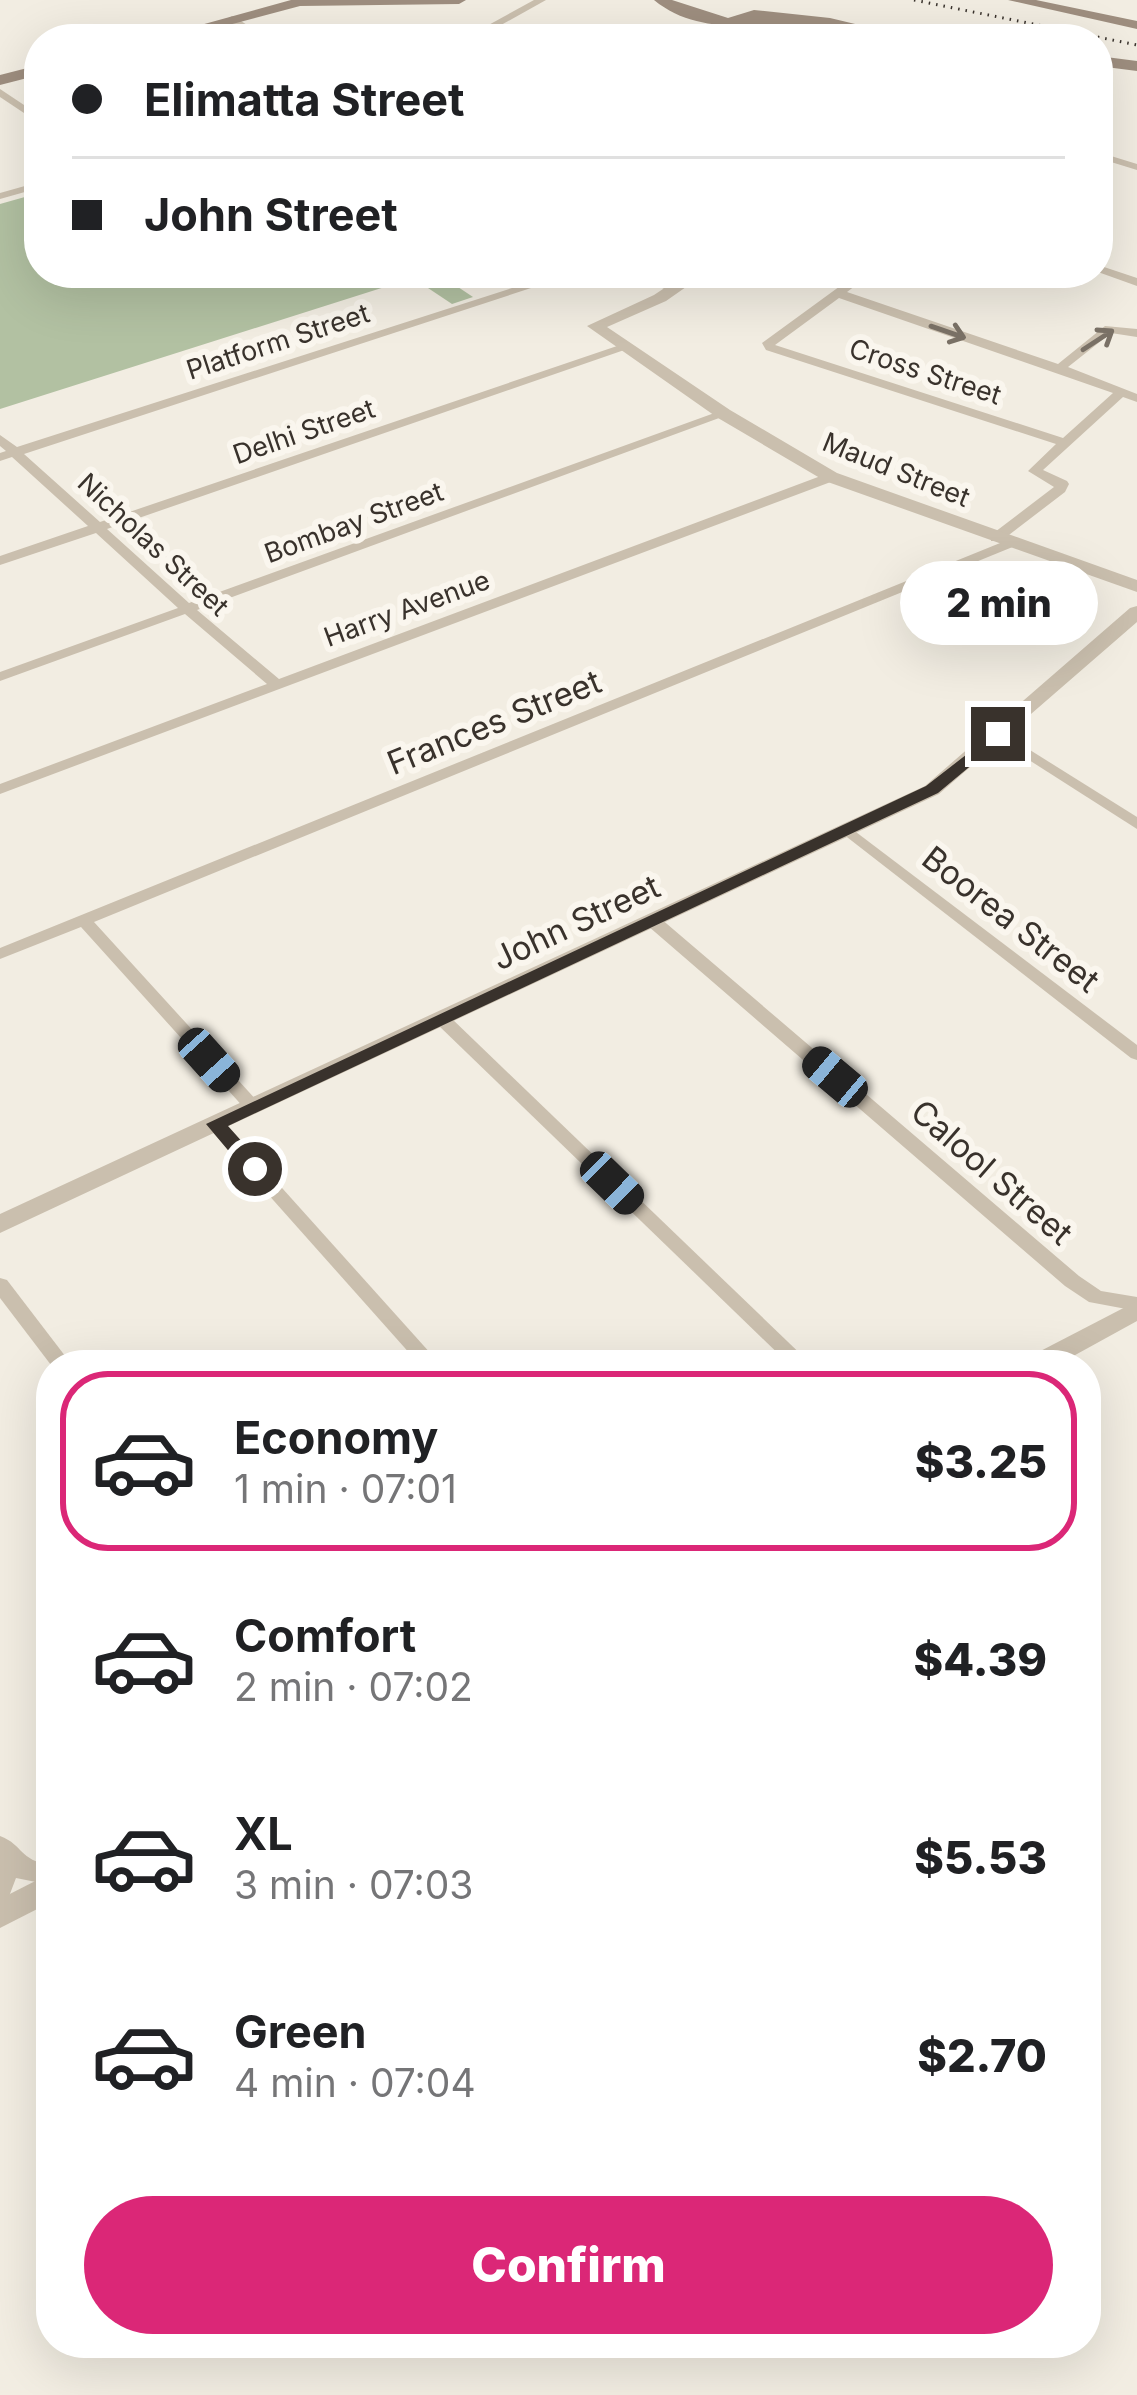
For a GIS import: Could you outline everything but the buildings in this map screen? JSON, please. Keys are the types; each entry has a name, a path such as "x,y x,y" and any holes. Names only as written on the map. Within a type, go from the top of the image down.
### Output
{"main road":[{"path":"216,24 300,2 459,0"},
{"path":"1015,0 1137,24"},
{"path":"669,2 807,24"}],"street":[{"path":"496,24 541,0"},
{"path":"751,24 755,19"},
{"path":"232,20 239,24"},
{"path":"0,176 19,190"},
{"path":"0,196 24,188"},
{"name":"Platform Street","path":"8,454 524,288"},
{"path":"670,288 677,288"},
{"path":"838,293 845,288"},
{"name":"Maud Street","path":"674,290 595,326 724,414 831,477 1137,586"},
{"path":"838,293 1038,363 1063,365 1075,376 1137,398"},
{"name":"Cross Street","path":"838,293 768,343 770,347 1065,443"},
{"path":"1063,365 1109,329 1137,333"},
{"name":"Delhi Street","path":"0,561 625,348"},
{"path":"1065,443 1121,392"},
{"name":"Bombay Street","path":"0,677 724,414"},
{"name":"Nicholas Street","path":"0,439 8,454 100,527 276,684"},
{"name":"Frances Street","path":"0,954 1003,541 1062,487 1034,473 1065,443"},
{"name":"Harry Avenue","path":"0,789 831,477"},
{"name":"John Street","path":"0,1224 932,790 1137,612"},
{"path":"998,734 1137,824"},
{"name":"Boorea Street","path":"848,831 1137,1054"},
{"path":"84,921 252,1106"},
{"name":"Calool Street","path":"654,922 1072,1281 1092,1302 1089,1337"},
{"path":"443,1020 786,1350"},
{"path":"215,1124 418,1350"},
{"name":"Calool Street","path":"1072,1281 1096,1297 1137,1307"},
{"path":"0,1285 50,1350"},
{"path":"1064,1350 1137,1307"},
{"path":"0,1846 25,1870 36,1872"},
{"path":"0,1866 6,1875 0,1892"},
{"path":"0,1915 36,1895"}],"green space":[{"path":"24,197 24,288 381,288 0,409 0,204"},
{"path":"428,288 460,288 473,297 452,304"}],"railway":[{"path":"914,0 1033,24"},
{"path":"1113,40 1137,45"}],"route":[{"path":"255,1169 215,1124 932,790 998,734"}]}
